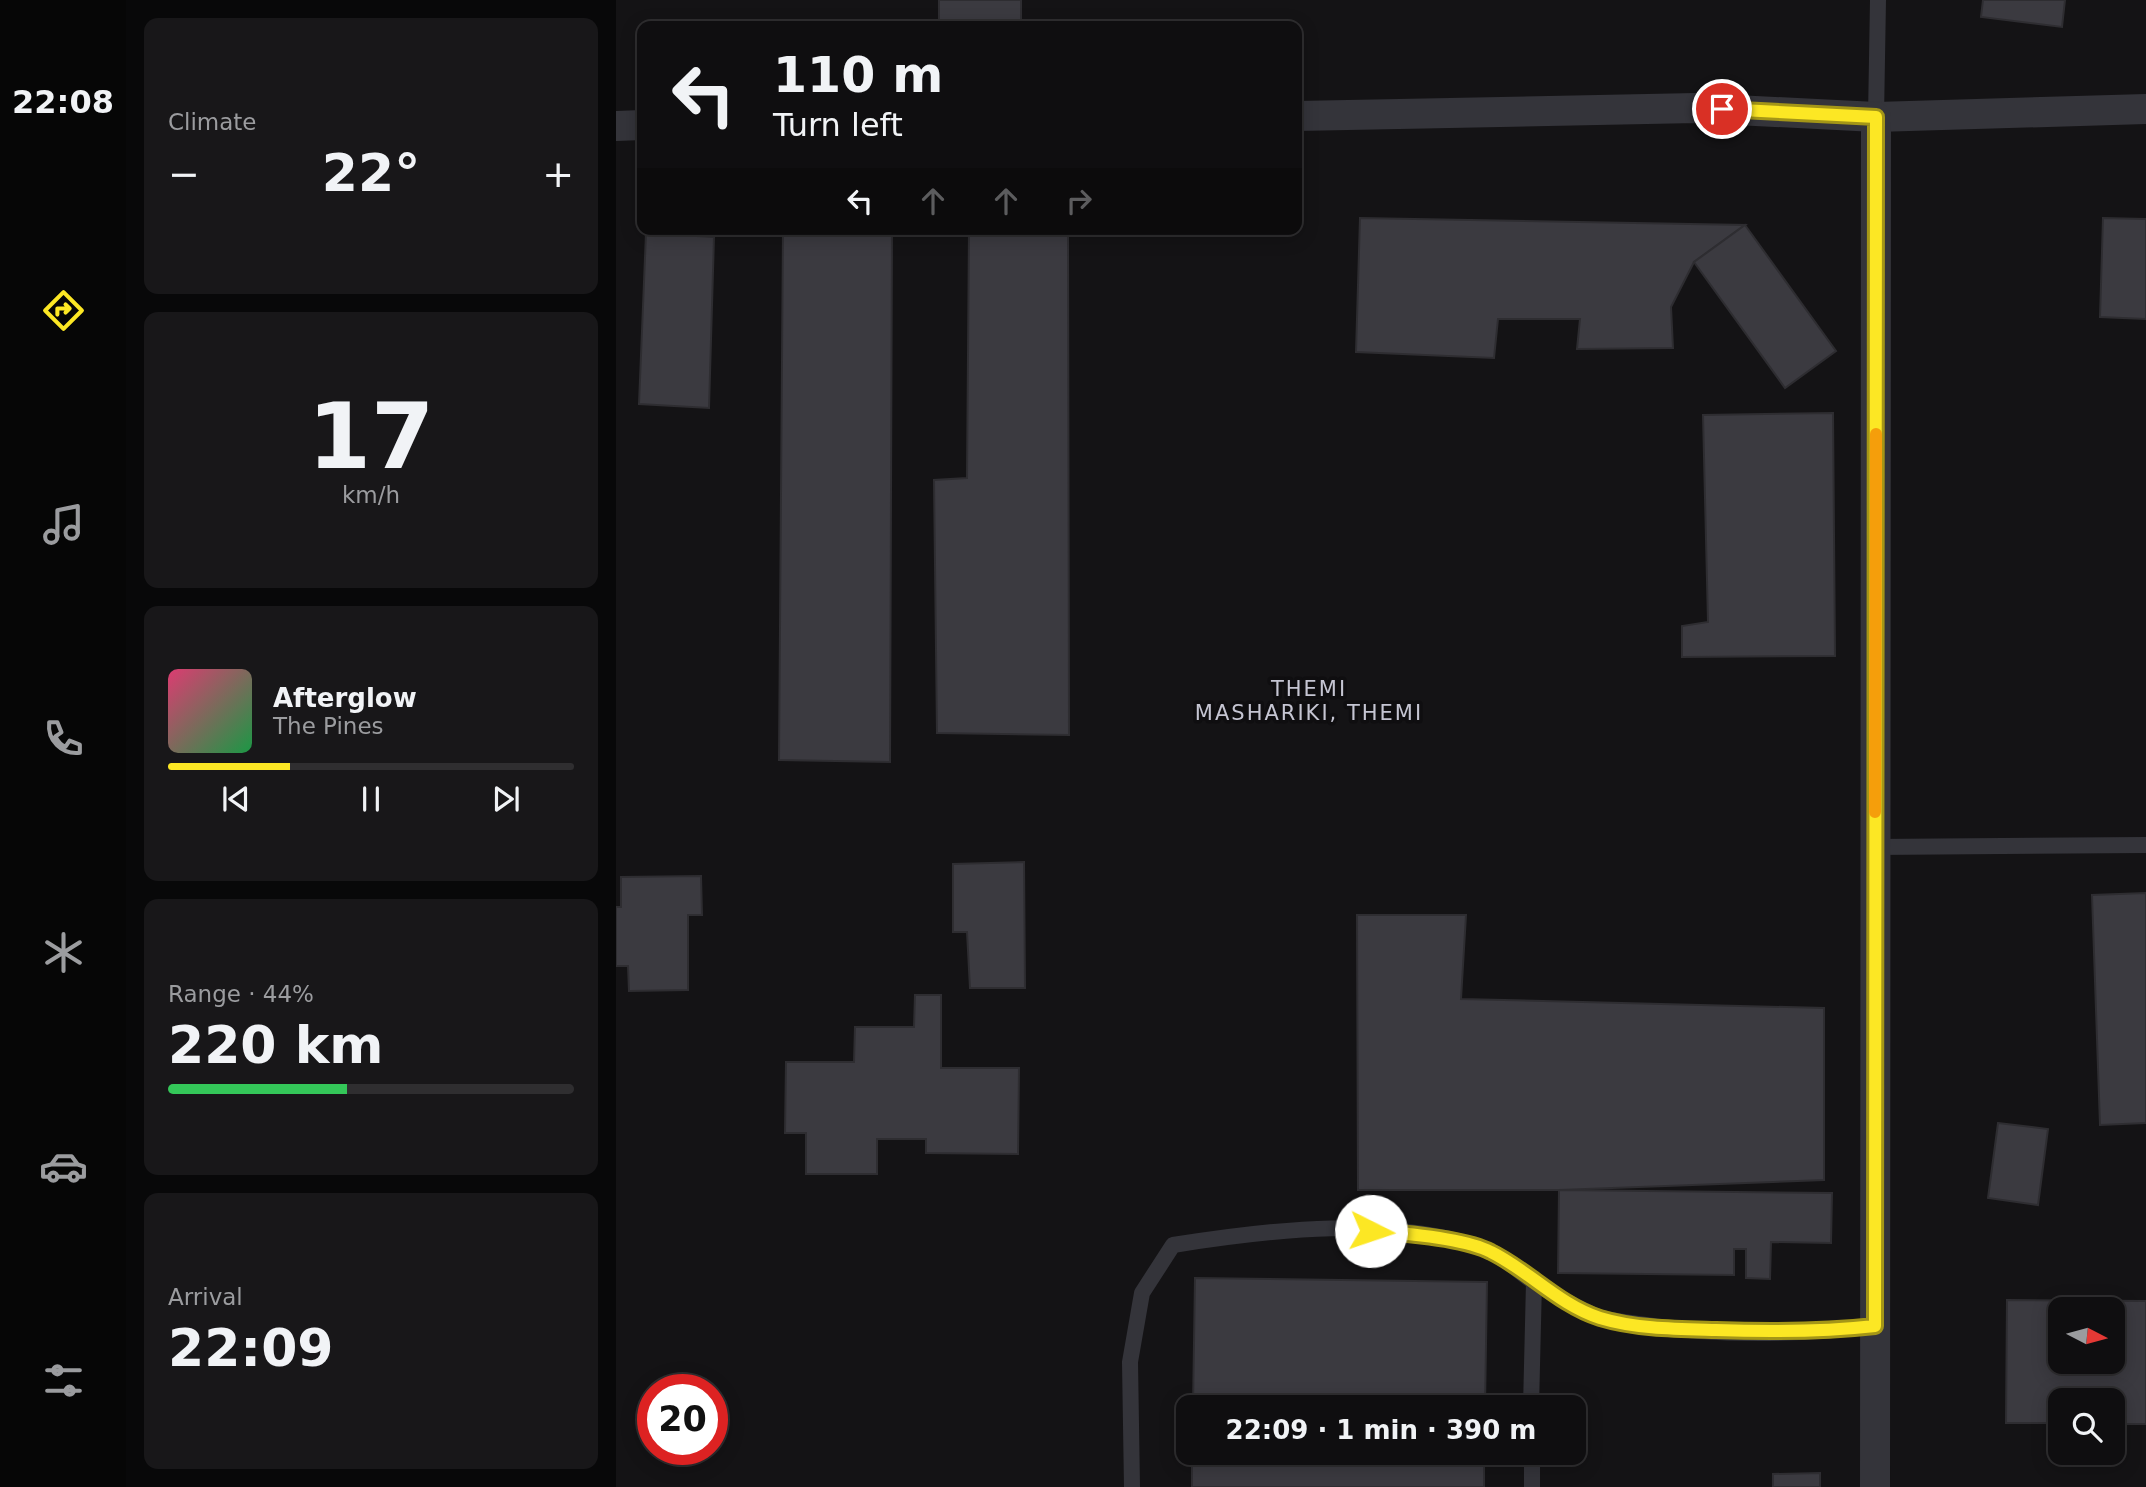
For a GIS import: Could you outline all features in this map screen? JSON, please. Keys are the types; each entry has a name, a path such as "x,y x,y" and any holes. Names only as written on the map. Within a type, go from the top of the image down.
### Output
{"street":[{"path":"1302,116 1696,108 1876,117 2146,109"},
{"path":"1875,1487 1876,117"},
{"path":"616,127 637,125"}],"lane":[{"path":"1876,117 1878,0"},
{"path":"1875,847 2146,845"},
{"path":"1132,1487 1130,1362 1142,1293 1173,1245 1245,1234 1320,1227 1421,1235 1490,1251 1534,1282 1599,1317 1670,1329 1818,1332 1875,1326"},
{"path":"1531,1395 1534,1282"},
{"path":"1531,1465 1532,1487"}],"building":[{"path":"939,0 1021,0 1021,21 939,21"},
{"path":"1983,0 2065,0 2062,27 1981,17"},
{"path":"1360,218 1745,225 1694,262 1671,307 1673,348 1577,349 1580,319 1498,319 1494,358 1356,352"},
{"path":"2103,218 2146,219 2146,319 2100,317"},
{"path":"1745,225 1836,351 1785,388 1694,262"},
{"path":"646,235 714,237 709,408 639,404"},
{"path":"783,235 892,235 890,762 779,760"},
{"path":"969,235 1068,235 1069,735 937,733 934,480 967,478"},
{"path":"1833,413 1835,656 1682,657 1682,626 1708,622 1703,415"},
{"path":"1024,862 1025,988 970,988 967,932 953,932 953,864"},
{"path":"701,876 702,915 688,915 688,990 629,991 628,966 616,966 616,907 621,907 621,877"},
{"path":"2146,893 2146,1123 2100,1125 2092,895"},
{"path":"1357,915 1466,915 1461,999 1824,1008 1824,1180 1559,1190 1358,1190"},
{"path":"915,995 941,995 941,1068 1019,1068 1018,1154 926,1153 926,1139 877,1139 877,1174 806,1174 806,1133 785,1133 786,1062 854,1062 855,1027 914,1027"},
{"path":"1998,1123 2048,1129 2038,1205 1988,1198"},
{"path":"1559,1190 1832,1193 1831,1243 1771,1242 1770,1279 1746,1278 1746,1249 1734,1249 1734,1275 1558,1273"},
{"path":"1195,1278 1487,1282 1485,1395 1193,1395"},
{"path":"2007,1300 2048,1300 2048,1374 2125,1374 2125,1301 2146,1301 2146,1424 2125,1424 2125,1388 2048,1388 2048,1423 2006,1423"},
{"path":"1192,1465 1484,1465 1484,1487 1192,1487"},
{"path":"1820,1473 1820,1487 1773,1487 1773,1474"}],"slow traffic":[{"path":"1875,812 1876,434"}],"district":[{"name":"THEMI MASHARIKI, THEMI","path":"1309,701"}],"route":[{"path":"1371,1231 1421,1235 1490,1251 1534,1282 1599,1317 1670,1329 1818,1332 1875,1326 1876,117 1722,109"}]}
